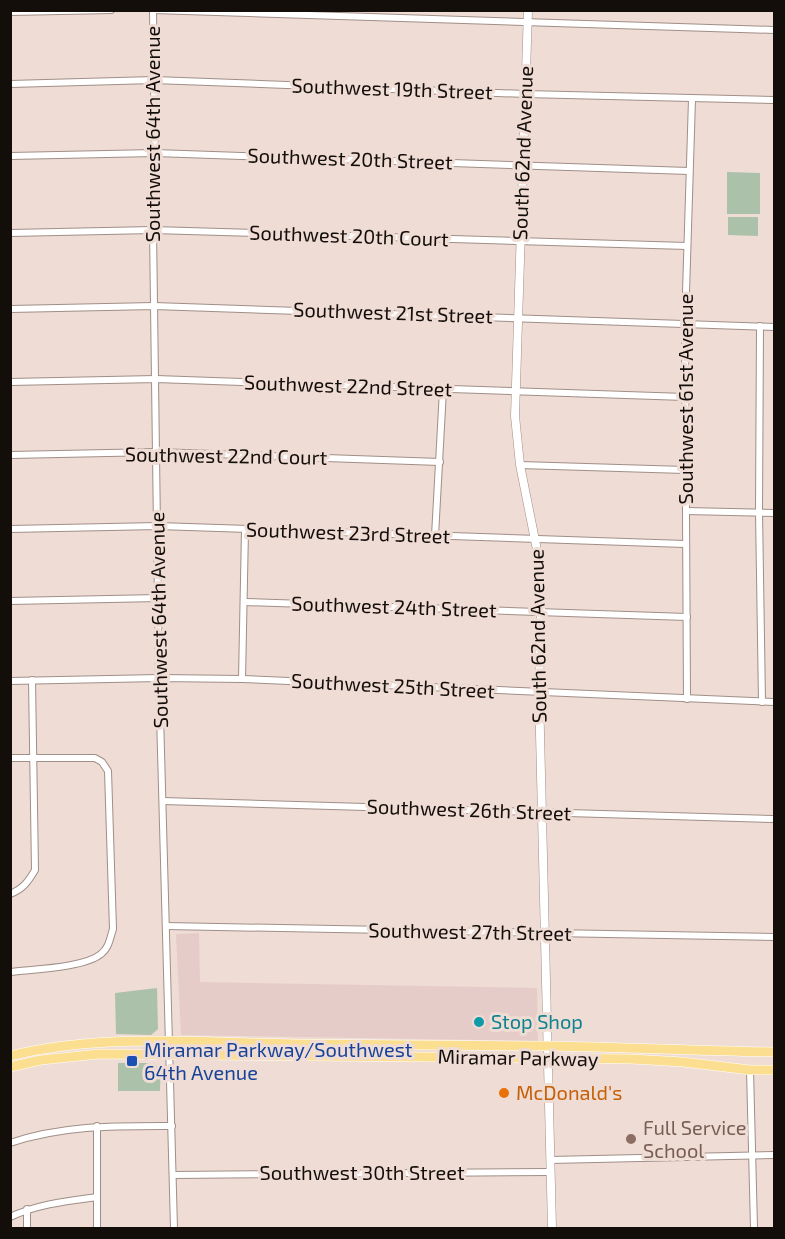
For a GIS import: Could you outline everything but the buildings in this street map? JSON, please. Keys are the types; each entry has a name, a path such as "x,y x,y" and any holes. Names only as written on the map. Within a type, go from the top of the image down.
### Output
{"main road":[{"name":"Miramar Parkway","path":"10,1056 40,1049 99,1043 548,1046 774,1052"},
{"path":"302,1056 314,1052 335,1051 345,1045"},
{"name":"Miramar Parkway","path":"10,1068 68,1056 169,1054 548,1058 683,1062 750,1070 774,1070"}],"street":[{"path":"10,12 111,10"},
{"path":"153,10 774,30"},
{"name":"Southwest 64th Avenue","path":"153,10 155,153 153,230 159,678 174,1228"},
{"name":"South 62nd Avenue","path":"528,10 515,416 520,465 540,565 539,692 543,933 552,1228"},
{"name":"Southwest 19th Street","path":"10,84 154,80 525,94 774,100"},
{"name":"Southwest 61st Avenue","path":"687,699 685,325 692,99"},
{"name":"Southwest 20th Street","path":"10,156 155,153 689,171"},
{"name":"Southwest 20th Court","path":"10,233 153,230 687,246"},
{"name":"Southwest 21st Street","path":"10,309 154,306 774,327"},
{"path":"760,326 759,513 762,702"},
{"name":"Southwest 22nd Street","path":"10,382 156,379 685,397"},
{"path":"435,536 441,462 443,390"},
{"name":"Southwest 22nd Court","path":"10,455 157,452 441,462"},
{"path":"520,465 685,470"},
{"path":"686,511 774,513"},
{"name":"Southwest 23rd Street","path":"10,529 158,526 686,543"},
{"path":"242,679 245,530"},
{"path":"10,601 159,598"},
{"name":"Southwest 24th Street","path":"245,602 687,617"},
{"name":"Southwest 25th Street","path":"10,681 242,679 774,702"},
{"path":"10,894 20,890 35,870 32,681"},
{"path":"10,758 95,758 102,762 108,771 113,929 109,944 102,954 86,963 10,972"},
{"name":"Southwest 26th Street","path":"163,801 774,819"},
{"name":"Southwest 27th Street","path":"166,926 774,937"},
{"path":"750,1070 754,1228"},
{"path":"10,1143 67,1129 97,1126 172,1126"},
{"path":"97,1126 97,1228"},
{"path":"550,1160 774,1155"},
{"name":"Southwest 30th Street","path":"173,1175 550,1172"},
{"path":"10,1217 27,1209 61,1201 97,1197"},
{"path":"27,1209 27,1228"}],"shaded area":[{"path":"199,933 200,982 537,988 538,1041 181,1035 176,934"}],"green space":[{"path":"727,172 760,173 760,214 727,214"},
{"path":"728,217 758,217 758,236 728,235"},
{"path":"157,988 158,1029 151,1035 116,1034 115,993"},
{"path":"118,1063 153,1063 156,1065 160,1071 160,1091 118,1091"}],"place":[{"name":"Stop Shop","path":"479,1022"},
{"name":"Miramar Parkway/Southwest 64th Avenue","path":"132,1061"},
{"name":"McDonald's","path":"504,1093"},
{"name":"Full Service School","path":"631,1139"}]}
